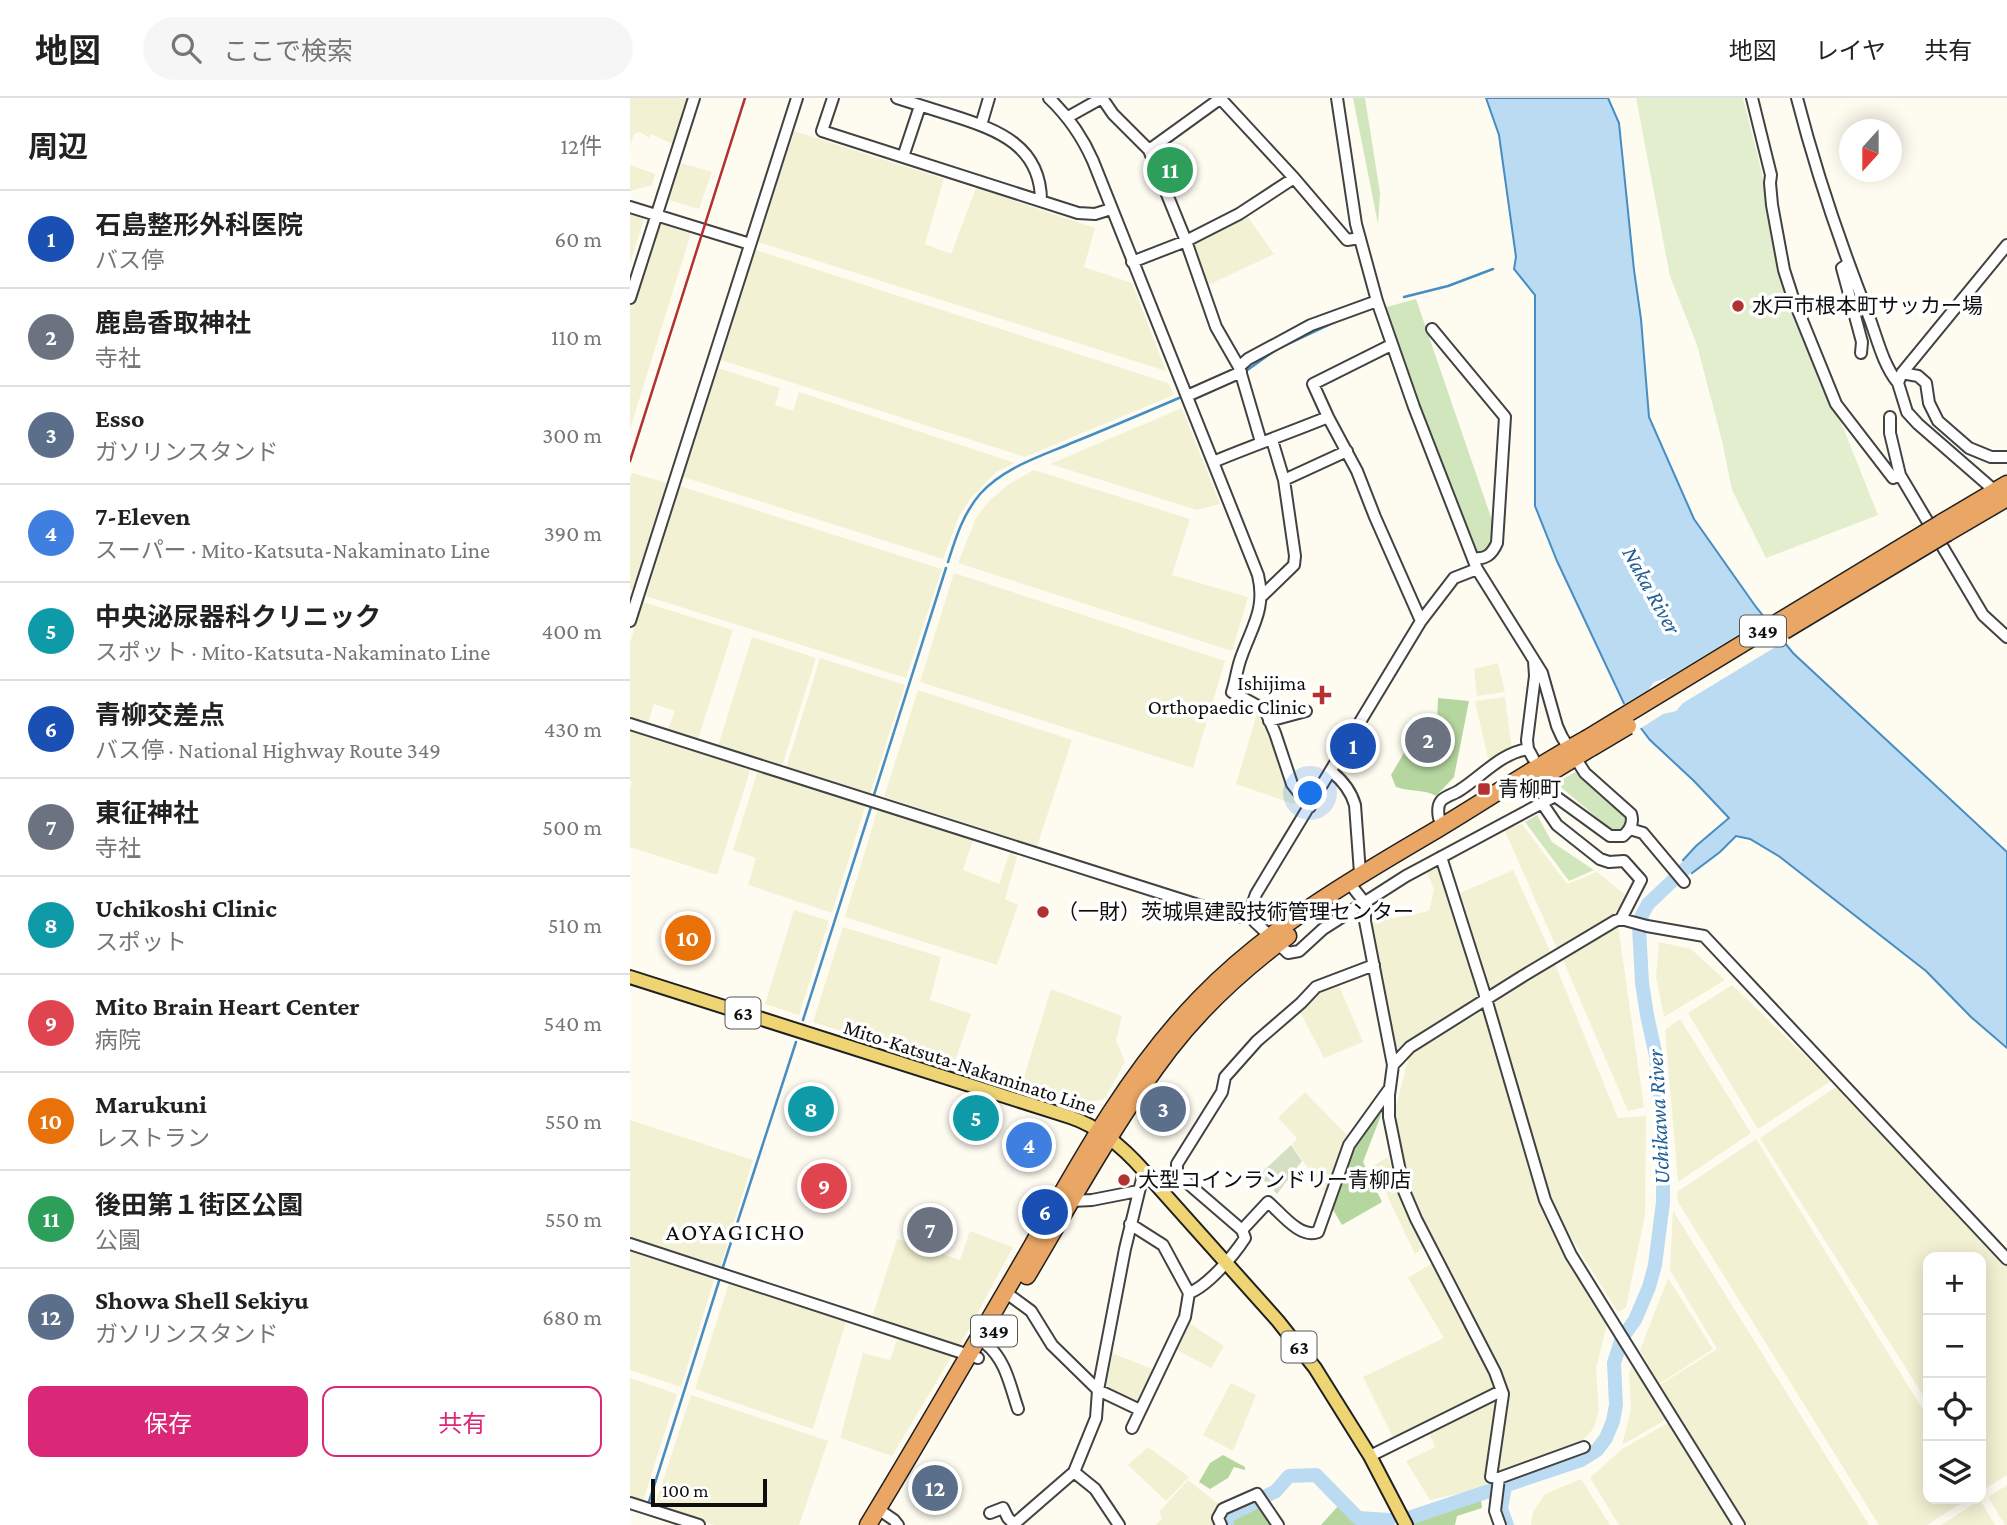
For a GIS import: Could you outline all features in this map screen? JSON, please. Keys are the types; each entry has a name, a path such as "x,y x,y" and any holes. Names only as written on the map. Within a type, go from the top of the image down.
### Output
{"highway":[{"name":"349","path":"1273,940 1573,752 2003,494"},
{"name":"349","path":"868,1525 885,1518 1009,1295 1105,1134 1184,1032 1273,940 1360,873 1573,752"},
{"name":"349","path":"1009,1295 1072,1201 1105,1134"}],"main road":[{"name":"Mito-Katsuta-Nakaminato Line","path":"630,977 1070,1117 1105,1134 1125,1150 1144,1171 1278,1321 1315,1368 1370,1455 1406,1525"}],"street":[{"path":"630,298 694,98"},
{"path":"630,621 797,98"},
{"path":"833,98 822,131 1087,214 1111,209"},
{"path":"897,98 981,125 1008,137 1027,158 1038,178 1041,201"},
{"path":"981,125 989,98"},
{"path":"1049,98 1068,117 1083,138 1258,575 1262,596 1260,607 1232,692 1265,710 1292,784 1310,807"},
{"path":"1068,117 1102,98 1149,150 1186,241 1216,327 1240,369 1266,441 1284,480 1295,556 1294,565 1262,596"},
{"path":"1149,150 1220,98 1347,240 1360,238"},
{"path":"1337,98 1356,224 1377,301 1391,345 1475,564 1542,673 1559,732 1585,773 1631,814 1633,820 1630,829 1623,836 1610,836 1552,790 1542,803 1406,876 1323,929 1299,951 1288,953 1252,917 1250,911 1256,894 1421,621 1454,578 1475,564 1488,557 1497,542 1505,417 1432,328"},
{"path":"1752,98 1771,175 1772,205 1784,271 1793,298 1836,404 1893,478 1900,475"},
{"path":"1797,98 1815,166 1848,264 1885,365 1900,378 1907,412 1917,424 2003,494"},
{"path":"903,157 920,106"},
{"path":"1132,262 1186,241 1239,214 1294,178"},
{"path":"630,207 750,244"},
{"path":"1900,378 2007,246"},
{"path":"1848,264 1842,268 1862,342 1861,354"},
{"path":"1187,396 1240,369 1248,359 1311,325 1377,301"},
{"path":"1391,345 1313,384 1357,471 1421,621"},
{"path":"1900,378 1917,376 1926,383 1930,403 1938,421 1969,448 1991,457 2007,457"},
{"path":"1213,462 1328,417"},
{"path":"1890,418 1890,433 1900,475 1983,615 2007,637"},
{"path":"1284,480 1347,451"},
{"path":"1439,818 1441,801 1519,750 1531,753 1527,732 1535,676 1534,661"},
{"path":"1269,721 1306,711"},
{"path":"630,724 1233,916 1252,917"},
{"path":"1332,772 1352,795 1355,805 1360,873"},
{"path":"1393,1065 1410,1047 1593,933 1621,919 1641,880 1624,861 1609,862 1600,859 1557,825 1542,803"},
{"path":"1630,829 1643,833 1684,882"},
{"path":"1441,857 1545,1200 1571,1255 1739,1525"},
{"path":"1354,889 1365,903 1365,921 1393,1065 1389,1117 1405,1191 1416,1219 1495,1372 1503,1394 1491,1476 1499,1481"},
{"path":"1621,919 1704,936 2007,1259"},
{"path":"1189,1293 1197,1290 1225,1263 1245,1238 1242,1230 1177,1174 1177,1164 1222,1092 1224,1077 1257,1041 1316,987 1374,965"},
{"path":"1242,1230 1268,1202 1303,1233 1312,1235 1318,1232 1349,1145 1391,1087"},
{"path":"990,1513 1003,1508 1013,1523 1074,1472 1096,1418 1098,1390 1130,1224 1144,1171"},
{"path":"1072,1201 1138,1191"},
{"path":"1130,1224 1163,1245 1189,1293 1185,1317 1132,1428"},
{"path":"630,1244 977,1352 996,1351 1018,1409"},
{"path":"1009,1295 1031,1311 1052,1345 1098,1390 1140,1410"},
{"path":"1370,1455 1499,1392 1503,1394"},
{"path":"1499,1481 1584,1447"},
{"path":"1074,1472 1095,1489 1119,1525"},
{"path":"1499,1481 1495,1511 1500,1525"},
{"path":"1221,1525 1218,1518 1223,1509 1256,1494 1278,1525"},
{"path":"630,1503 699,1525"}],"green space":[{"path":"630,98 687,98 672,144 651,134 649,138 640,132 634,134 630,146"},
{"path":"1353,98 1365,98 1380,193 1378,224"},
{"name":"水戸市根本町サッカー場","path":"1636,98 1743,98 1761,169 1781,272 1878,515 1766,558 1732,490 1697,345 1670,276"},
{"path":"794,131 944,179 925,244 951,254 976,188 1095,228 1084,267 1132,283 1166,371 758,242"},
{"path":"1164,141 1190,188 1171,198 1153,151"},
{"path":"677,162 712,172 699,209 665,199"},
{"path":"630,165 655,174 652,185 630,191"},
{"path":"1245,213 1274,254 1206,286 1189,243"},
{"path":"630,214 644,219 630,263"},
{"path":"658,220 692,230 630,429 630,308"},
{"path":"756,250 1168,383 1174,395 1025,457 721,360"},
{"path":"1416,299 1494,526 1491,549 1475,556 1383,308"},
{"path":"718,368 780,388 775,405 793,411 799,392 1015,463 996,472 971,498 959,516 943,559 683,477"},
{"path":"1182,408 1220,504 1197,510 1050,464"},
{"path":"1034,470 1190,519 1172,575 1248,597 1232,651 958,563 977,516 989,501 1009,484"},
{"path":"632,473 667,483 633,591 630,590"},
{"path":"680,486 942,569 906,678 646,596"},
{"path":"954,573 1225,661 1193,768 920,682"},
{"path":"643,602 733,630 698,739 668,729 675,711 654,704 648,723 630,717 630,643"},
{"path":"752,637 816,658 782,766 718,746"},
{"path":"820,658 905,685 870,794 786,768"},
{"path":"1498,663 1505,692 1477,696 1474,669"},
{"path":"918,690 1072,740 1037,846 884,797"},
{"path":"1505,697 1512,750 1489,763 1475,701"},
{"path":"1438,698 1469,701 1454,777 1436,796 1396,787 1391,775 1408,746 1414,726 1423,724 1422,747 1436,753"},
{"path":"1257,714 1266,727 1283,781 1297,802 1294,804 1236,784"},
{"path":"630,730 751,768 717,875 630,847"},
{"path":"758,770 866,804 832,913 748,885 756,858 733,850"},
{"path":"1579,770 1625,811 1628,819 1622,832 1614,832 1556,783"},
{"path":"881,809 973,840 963,870 999,884 1010,852 1017,857 1005,899 1018,905 997,965 845,917 877,812"},
{"path":"1537,815 1552,842 1594,870 1569,881 1525,822"},
{"path":"1522,824 1567,884 1597,872 1626,895 1618,915 1558,951 1504,829"},
{"path":"1438,862 1482,997 1396,1052 1369,923 1429,911 1434,889 1427,873"},
{"path":"1513,870 1552,955 1491,992 1460,893"},
{"path":"794,910 829,921 799,1015 765,1004"},
{"path":"1618,925 1644,1107 1628,1111 1563,960"},
{"path":"843,927 941,957 930,1000 971,1014 953,1067 813,1022"},
{"path":"1659,942 1691,949 1725,980 1664,1017 1656,977"},
{"path":"1555,964 1618,1118 1646,1116 1645,1215 1626,1307 1618,1312 1551,1206 1494,1003"},
{"path":"1337,981 1363,1042 1324,1058 1299,1010 1317,991"},
{"path":"1732,985 1831,1081 1758,1129 1688,1013"},
{"path":"1051,989 1122,1016 1116,1040 1125,1062 1105,1098 1087,1104 1021,1087"},
{"path":"1483,1010 1509,1094 1528,1169 1548,1222 1607,1324 1596,1369 1599,1410 1594,1428 1582,1441 1496,1474 1507,1407 1505,1386 1495,1359 1426,1231 1408,1190 1392,1122 1409,1056"},
{"path":"1680,1019 1751,1133 1678,1182 1665,1030"},
{"path":"1839,1085 2007,1265 2007,1475 1986,1488 1986,1252 1923,1252 1923,1395 1760,1138"},
{"path":"1305,1092 1348,1136 1328,1197 1292,1145 1297,1138 1278,1118"},
{"path":"1383,1110 1363,1162 1382,1202 1342,1225 1332,1208 1357,1137 1367,1130"},
{"path":"630,1120 753,1160 720,1268 630,1240"},
{"path":"1756,1139 1923,1410 1923,1504 1960,1504 1927,1525 1879,1525 1678,1202 1677,1192"},
{"path":"1291,1145 1302,1161 1277,1194 1259,1175"},
{"path":"1388,1157 1406,1209 1425,1246 1415,1254 1373,1166"},
{"path":"1673,1211 1869,1525 1746,1525 1660,1385 1717,1349 1670,1270"},
{"path":"970,1231 1013,1247 959,1347 872,1318 897,1239 960,1260"},
{"path":"630,1249 715,1277 681,1387 630,1370"},
{"path":"1434,1262 1498,1389 1395,1441 1363,1377 1444,1338 1408,1278"},
{"path":"1668,1278 1713,1349 1659,1384 1640,1350"},
{"path":"730,1280 847,1318 813,1429 695,1389"},
{"path":"1186,1321 1224,1346 1211,1368 1173,1348"},
{"path":"898,1338 953,1354 892,1456 840,1438 863,1353 890,1360"},
{"path":"1109,1352 1157,1371 1139,1407 1101,1389"},
{"path":"1633,1362 1669,1418 1622,1445 1631,1409 1629,1373"},
{"path":"630,1378 677,1394 643,1501 630,1497"},
{"path":"1231,1383 1256,1395 1233,1451 1203,1435"},
{"path":"691,1395 828,1441 799,1525 714,1525 660,1508 656,1502"},
{"path":"1500,1398 1486,1488 1430,1500 1406,1461 1435,1447 1428,1431"},
{"path":"1670,1422 1735,1525 1619,1525 1590,1478 1622,1449"},
{"path":"1148,1447 1189,1477 1166,1501 1128,1465"},
{"path":"1223,1455 1245,1467 1245,1470 1234,1467 1228,1478 1210,1489 1199,1482 1210,1463"},
{"path":"1581,1479 1610,1525 1531,1525 1533,1512 1545,1494"},
{"path":"1188,1480 1221,1506 1213,1518 1216,1525 1156,1525 1162,1518 1159,1512"},
{"path":"2007,1485 2007,1525 2005,1525 1988,1497"},
{"path":"1481,1499 1482,1508 1457,1516 1455,1525 1414,1525 1411,1520"},
{"path":"1974,1504 1982,1504 1995,1525 1941,1525"},
{"path":"1339,1505 1358,1521 1393,1525 1321,1525"},
{"path":"1259,1506 1273,1525 1232,1525 1230,1520"}],"water":[{"name":"Naka River","path":"1486,98 1608,98 1619,123 1649,417 1694,519 1756,607 1793,653 2007,852 2007,1048 1971,1017 1926,971 1780,857 1750,839 1736,836 1692,873 1683,860 1729,818 1650,740 1627,710 1557,561 1535,506 1535,295 1514,269 1516,257 1499,135"}],"pier":[{"path":"1768,617 1787,640 1683,703 1676,711 1663,714 1638,730 1624,712 1621,706 1648,690 1654,682 1667,678"}],"waterway":[{"path":"1404,297 1448,286 1493,269"},
{"path":"1246,371 1277,349 1341,319"},
{"path":"948,562 969,510 980,494 1000,476 1037,457 1179,398"},
{"path":"873,798 946,568"},
{"path":"803,1020 872,804"},
{"name":"Uchikawa River","path":"1409,1518 1581,1460 1597,1450 1606,1438 1616,1405 1614,1363 1622,1338 1635,1320 1649,1287 1655,1265 1663,1202 1663,1137 1656,1056 1642,983 1639,927 1648,904 1687,867"},
{"path":"722,1270 796,1042"},
{"path":"648,1505 720,1278"},
{"path":"1262,1498 1276,1491 1289,1476 1316,1475 1358,1518 1389,1520"},
{"path":"1505,1486 1501,1509 1507,1525"},
{"path":"1227,1525 1224,1518 1259,1500"}],"railway":[{"path":"630,461 745,98"}],"place":[{"name":"後田第１街区公園","path":"1170,170"},
{"name":"水戸市根本町サッカー場","path":"1738,306"},
{"name":"Ishijima Orthopaedic Clinic","path":"1322,695"},
{"name":"鹿島香取神社","path":"1428,740"},
{"name":"石島整形外科医院","path":"1353,746"},
{"name":"青柳町","path":"1484,789"},
{"name":"（一財）茨城県建設技術管理センター","path":"1043,912"},
{"name":"Marukuni","path":"688,938"},
{"name":"Uchikoshi Clinic","path":"811,1109"},
{"name":"Esso","path":"1163,1109"},
{"name":"中央泌尿器科クリニック","path":"976,1118"},
{"name":"7-Eleven","path":"1029,1145"},
{"name":"大型コインランドリー青柳店","path":"1124,1180"},
{"name":"Mito Brain Heart Center","path":"824,1186"},
{"name":"青柳交差点","path":"1045,1212"},
{"name":"東征神社","path":"930,1230"},
{"name":"Showa Shell Sekiyu","path":"935,1488"}],"district":[{"name":"AOYAGICHO","path":"736,1231"}]}
